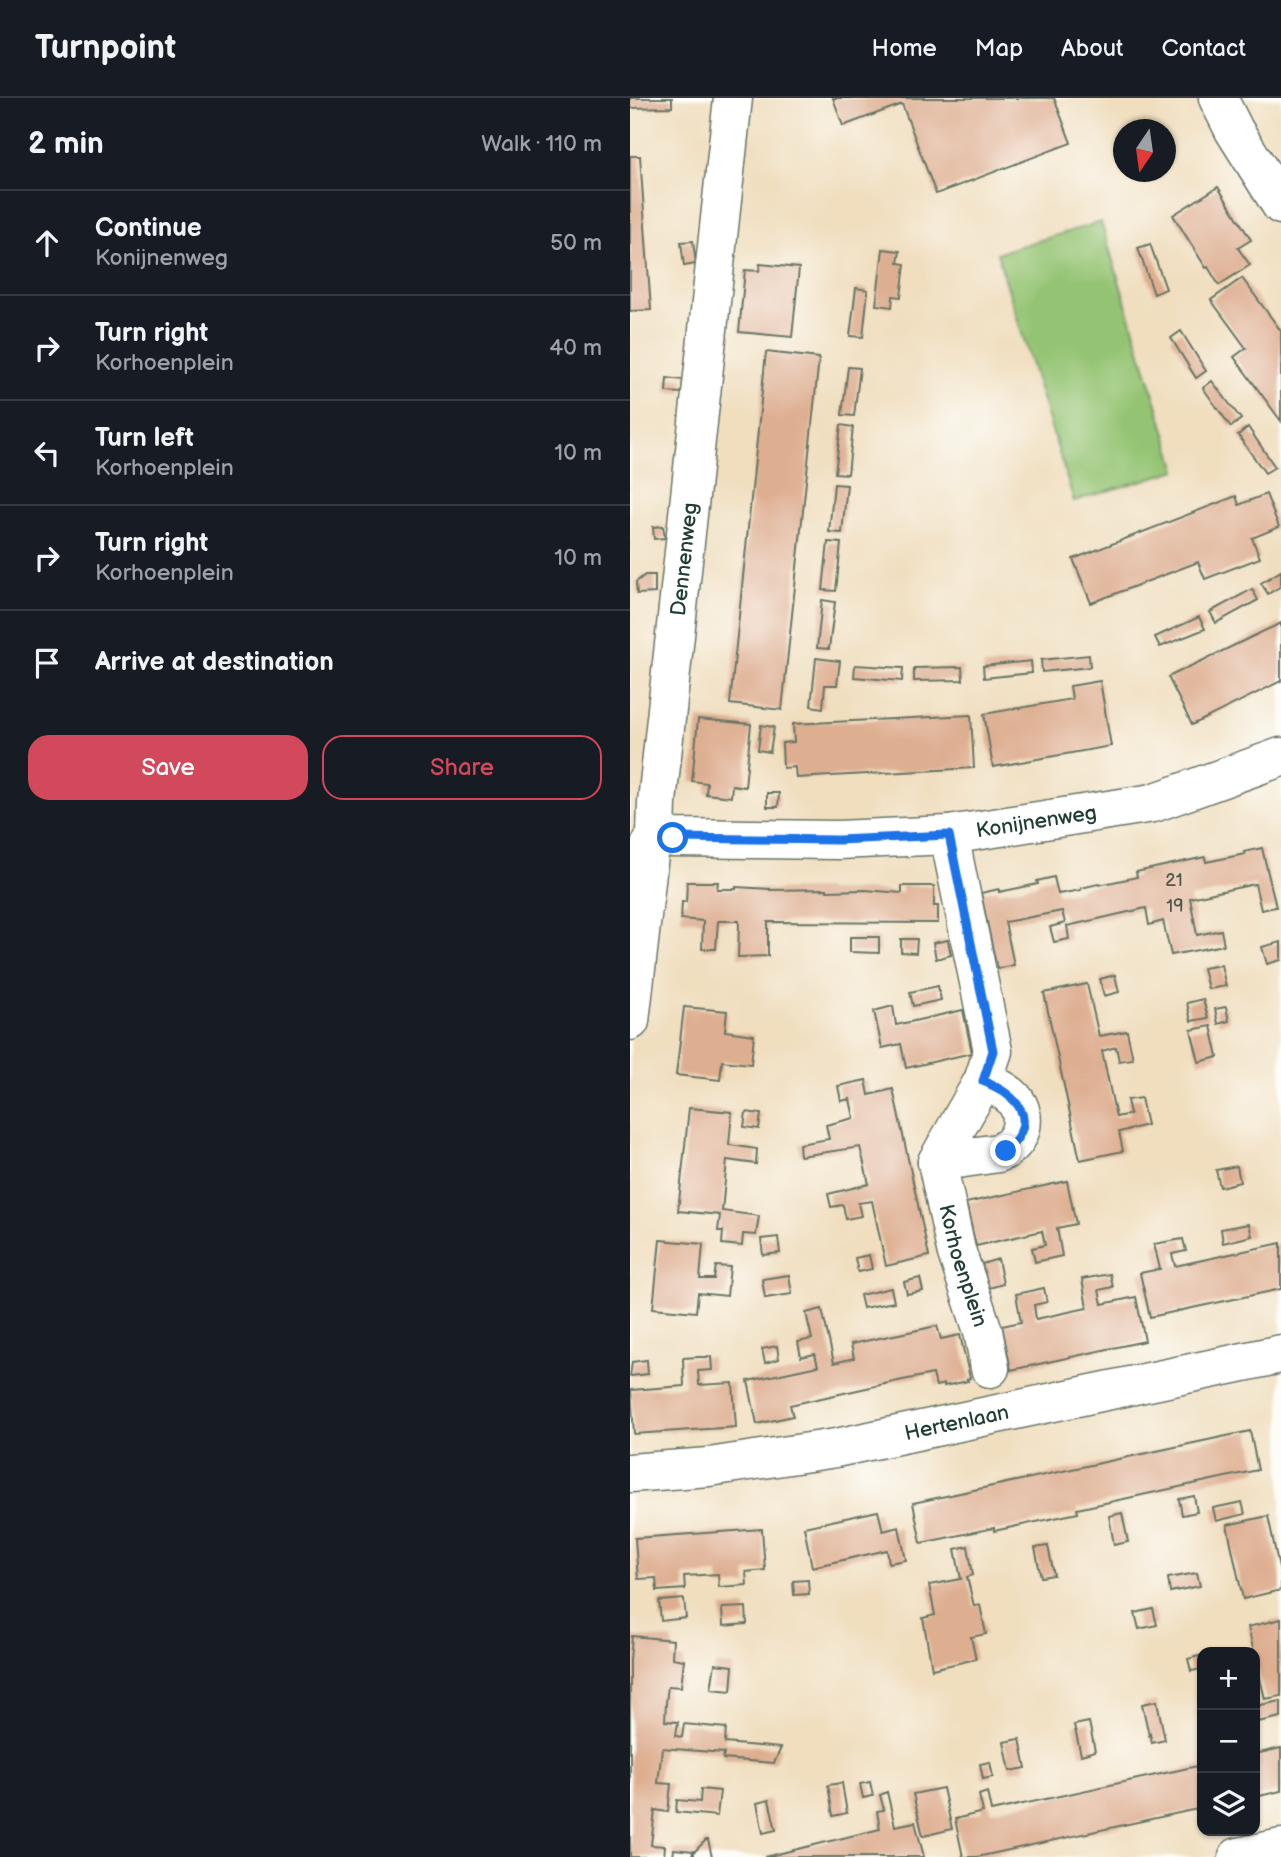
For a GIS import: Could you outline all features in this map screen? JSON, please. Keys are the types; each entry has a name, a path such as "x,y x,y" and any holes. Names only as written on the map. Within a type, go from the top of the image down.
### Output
{"street":[{"name":"Dennenweg","path":"630,1021 650,846 648,809 692,495 733,98"},
{"path":"1218,98 1234,130 1281,205"},
{"name":"Konijnenweg","path":"648,809 673,838 838,840 949,835 1153,803 1281,757"},
{"path":"937,1163 983,1081 993,1051 949,835"},
{"path":"937,1163 1006,1151 1015,1142 1022,1125 1021,1111 1016,1101 1009,1094 983,1081"},
{"name":"Korhoenplein","path":"937,1163 956,1250 982,1331 990,1368"},
{"name":"Hertenlaan","path":"630,1473 709,1467 836,1448 1281,1354"},
{"path":"1238,1857 1281,1848"}],"green space":[{"path":"1101,222 1177,470 1074,501 997,253"}],"building":[{"path":"630,98 672,98 672,107 630,108"},
{"path":"833,98 1054,98 1071,143 936,194 902,104 843,126"},
{"path":"630,156 640,156 651,310 630,311"},
{"path":"1218,187 1251,240 1238,248 1250,265 1219,285 1173,215"},
{"path":"693,241 696,264 684,266 681,242"},
{"path":"1150,244 1166,289 1154,294 1138,248"},
{"path":"883,249 900,251 898,263 905,264 901,297 893,296 892,307 876,305"},
{"path":"760,264 799,268 792,337 739,332 745,270 759,271"},
{"path":"1242,278 1281,331 1281,421 1234,357 1246,348 1211,300"},
{"path":"856,288 868,290 863,337 850,336"},
{"path":"1181,331 1206,371 1196,378 1171,338"},
{"path":"766,352 819,358 782,710 730,704"},
{"path":"848,367 860,368 854,416 842,415"},
{"path":"667,378 683,380 682,393 666,392"},
{"path":"1212,381 1241,419 1231,427 1203,388"},
{"path":"841,425 853,427 848,474 835,473"},
{"path":"1248,427 1275,467 1265,473 1238,435"},
{"path":"834,484 847,485 842,533 829,532"},
{"path":"1266,494 1279,527 1252,538 1260,558 1205,579 1198,562 1091,603 1073,559 1236,496 1239,505"},
{"path":"663,526 665,538 654,539 653,527"},
{"path":"828,542 841,543 836,591 823,590"},
{"path":"1281,571 1281,586 1268,594 1261,583"},
{"path":"645,575 655,575 655,593 637,594 636,582"},
{"path":"1252,589 1258,600 1216,623 1210,612"},
{"path":"822,600 835,602 829,649 817,648"},
{"path":"1199,617 1205,629 1160,647 1155,637"},
{"path":"1281,623 1281,681 1192,725 1168,677"},
{"path":"1089,655 1090,667 1042,672 1041,660"},
{"path":"816,658 840,661 837,685 825,685 823,708 811,706"},
{"path":"1031,661 1032,673 984,678 983,666"},
{"path":"855,665 903,668 902,681 854,677"},
{"path":"962,667 963,680 914,681 914,668"},
{"path":"1100,681 1111,746 993,767 984,714 1072,699 1070,686"},
{"path":"971,715 974,768 796,778 795,767 783,768 782,743 794,742 793,724"},
{"path":"698,719 751,724 745,787 732,785 731,797 706,794 707,783 692,781"},
{"path":"761,725 774,727 770,752 758,750"},
{"path":"767,793 779,793 778,807 767,807"},
{"path":"1262,848 1276,907 1261,910 1255,884 1190,898 1197,935 1221,930 1224,945 1171,955 1163,921 1149,925 1146,908 1067,926 1069,939 1054,942 1050,927 1065,923 1062,911 1005,922 1014,965 997,969 981,893 1038,884 1037,881 1054,877 1058,894 1137,877 1136,872 1205,857 1206,862"},
{"path":"687,882 718,882 717,889 736,887 902,893 902,886 934,886 934,906 938,906 938,923 768,922 768,956 738,957 739,921 718,921 716,949 702,949 703,921 681,919 682,902 686,902"},
{"path":"850,937 879,937 879,953 850,952"},
{"path":"901,939 917,939 916,953 901,952"},
{"path":"948,940 951,955 936,959 933,943"},
{"path":"1281,942 1281,960 1267,964 1262,947"},
{"path":"1221,965 1226,986 1208,989 1203,968"},
{"path":"1115,975 1119,992 1104,996 1100,979"},
{"path":"1087,984 1099,1036 1127,1031 1133,1059 1119,1061 1116,1047 1102,1051 1116,1117 1130,1114 1127,1100 1141,1098 1147,1125 1119,1132 1123,1151 1080,1160 1044,993"},
{"path":"938,986 941,1000 913,1006 910,992"},
{"path":"1203,999 1208,1018 1191,1021 1187,1003"},
{"path":"893,1006 896,1025 963,1010 972,1053 906,1068 901,1044 882,1048 874,1011"},
{"path":"684,1007 727,1011 725,1031 754,1035 751,1064 722,1061 720,1080 676,1075"},
{"path":"1226,1007 1229,1021 1218,1024 1215,1009"},
{"path":"1211,1026 1218,1057 1199,1062 1191,1030"},
{"path":"866,1080 869,1095 893,1089 929,1256 886,1266 872,1201 858,1203 861,1216 846,1219 843,1205 831,1207 828,1194 869,1184 860,1147 800,1156 799,1144 829,1139 826,1125 854,1118 850,1099 841,1101 838,1086"},
{"path":"689,1108 732,1112 729,1145 757,1149 756,1164 727,1160 722,1211 759,1216 756,1235 743,1234 742,1246 722,1244 723,1231 718,1231 720,1215 678,1211"},
{"path":"746,1112 761,1114 759,1129 744,1127"},
{"path":"1237,1166 1240,1182 1220,1187 1216,1170"},
{"path":"1067,1181 1076,1224 1057,1228 1062,1256 1035,1262 1032,1248 1045,1245 1042,1231 976,1246 966,1203"},
{"path":"1249,1224 1252,1236 1223,1243 1221,1229"},
{"path":"778,1237 780,1253 763,1255 761,1239"},
{"path":"1183,1239 1186,1251 1172,1254 1175,1266 1281,1243 1281,1289 1150,1317 1140,1273 1160,1269 1154,1244"},
{"path":"660,1240 703,1244 700,1279 714,1279 716,1266 730,1267 727,1296 698,1293 696,1312 653,1308"},
{"path":"869,1255 872,1269 858,1272 855,1258"},
{"path":"998,1259 1003,1284 989,1288 982,1264"},
{"path":"1110,1274 1113,1287 1099,1290 1102,1304 1136,1297 1145,1341 1011,1370 1002,1326 1021,1322 1016,1294 1044,1288 1047,1302 1034,1305 1036,1319 1087,1308 1082,1279"},
{"path":"789,1275 792,1294 765,1298 762,1279"},
{"path":"920,1278 923,1291 907,1294 904,1282"},
{"path":"891,1288 894,1302 863,1308 860,1295"},
{"path":"822,1309 834,1363 854,1358 851,1344 937,1326 941,1339 960,1335 970,1378 968,1381 944,1386 936,1386 933,1374 898,1381 790,1405 793,1416 757,1424 748,1381 818,1366 815,1354 801,1357 798,1342 812,1339 806,1313"},
{"path":"777,1346 779,1359 765,1363 762,1349"},
{"path":"711,1357 712,1370 698,1371 699,1385 733,1383 736,1427 634,1434 631,1390 684,1386 683,1358"},
{"path":"647,1360 648,1374 630,1376 632,1362"},
{"path":"1250,1431 1258,1470 1077,1509 1078,1513 921,1543 913,1503"},
{"path":"1194,1496 1197,1512 1182,1515 1179,1499"},
{"path":"1242,1502 1245,1514 1216,1521 1213,1508"},
{"path":"878,1511 883,1531 899,1527 906,1560 889,1563 887,1550 812,1567 804,1527"},
{"path":"1122,1513 1128,1542 1114,1545 1109,1516"},
{"path":"1268,1516 1281,1577 1281,1590 1243,1599 1227,1525"},
{"path":"762,1529 765,1570 746,1572 747,1585 719,1587 718,1574 684,1576 685,1589 657,1591 656,1578 638,1579 635,1538"},
{"path":"968,1546 973,1575 967,1577 974,1606 980,1605 986,1634 971,1637 976,1659 932,1669 923,1618 935,1615 929,1585 961,1579 955,1549"},
{"path":"1048,1546 1054,1575 1041,1577 1035,1548"},
{"path":"1197,1573 1200,1586 1170,1592 1168,1578"},
{"path":"808,1580 809,1594 794,1595 793,1581"},
{"path":"684,1599 686,1618 661,1621 659,1601"},
{"path":"746,1607 747,1624 723,1626 722,1608"},
{"path":"1153,1609 1157,1625 1139,1629 1135,1613"},
{"path":"1281,1619 1281,1696 1265,1699 1260,1678 1260,1647 1253,1647 1248,1627"},
{"path":"632,1636 673,1640 672,1658 684,1660 681,1687 668,1686 666,1703 665,1721 678,1722 676,1736 682,1737 684,1724 726,1728 725,1743 781,1748 774,1763 723,1759 724,1753 662,1748 658,1783 671,1784 668,1812 655,1810 651,1845 665,1846 664,1857 630,1857"},
{"path":"1197,1656 1197,1670 1191,1671 1188,1659"},
{"path":"715,1664 733,1666 731,1691 711,1689"},
{"path":"1157,1701 1165,1740 1152,1743 1142,1704"},
{"path":"1281,1701 1281,1717 1260,1722 1260,1705"},
{"path":"1089,1722 1095,1751 1081,1755 1074,1725"},
{"path":"1020,1739 1026,1768 1010,1771 1004,1742"},
{"path":"1281,1748 1281,1791 1260,1796 1260,1753"},
{"path":"990,1762 993,1777 983,1779 980,1764"},
{"path":"1197,1766 1197,1809 977,1857 963,1857 955,1819 983,1812 979,1795 987,1792 991,1811"},
{"path":"870,1782 873,1796 863,1798 860,1784"},
{"path":"842,1783 847,1813 833,1816 828,1785"},
{"path":"943,1788 952,1829 923,1836 913,1794"},
{"path":"701,1789 720,1791 717,1816 676,1812 677,1800 700,1802"},
{"path":"887,1792 895,1826 915,1822 924,1857 765,1857 880,1829 877,1811 884,1810 880,1795"},
{"path":"769,1800 776,1830 763,1833 757,1803"},
{"path":"706,1840 712,1857 694,1857 694,1852"},
{"path":"674,1849 693,1851 692,1857 673,1857"}],"route":[{"path":"673,838 838,840 949,835 993,1051 983,1081 1009,1094 1021,1111 1020,1133 1006,1151"}]}
